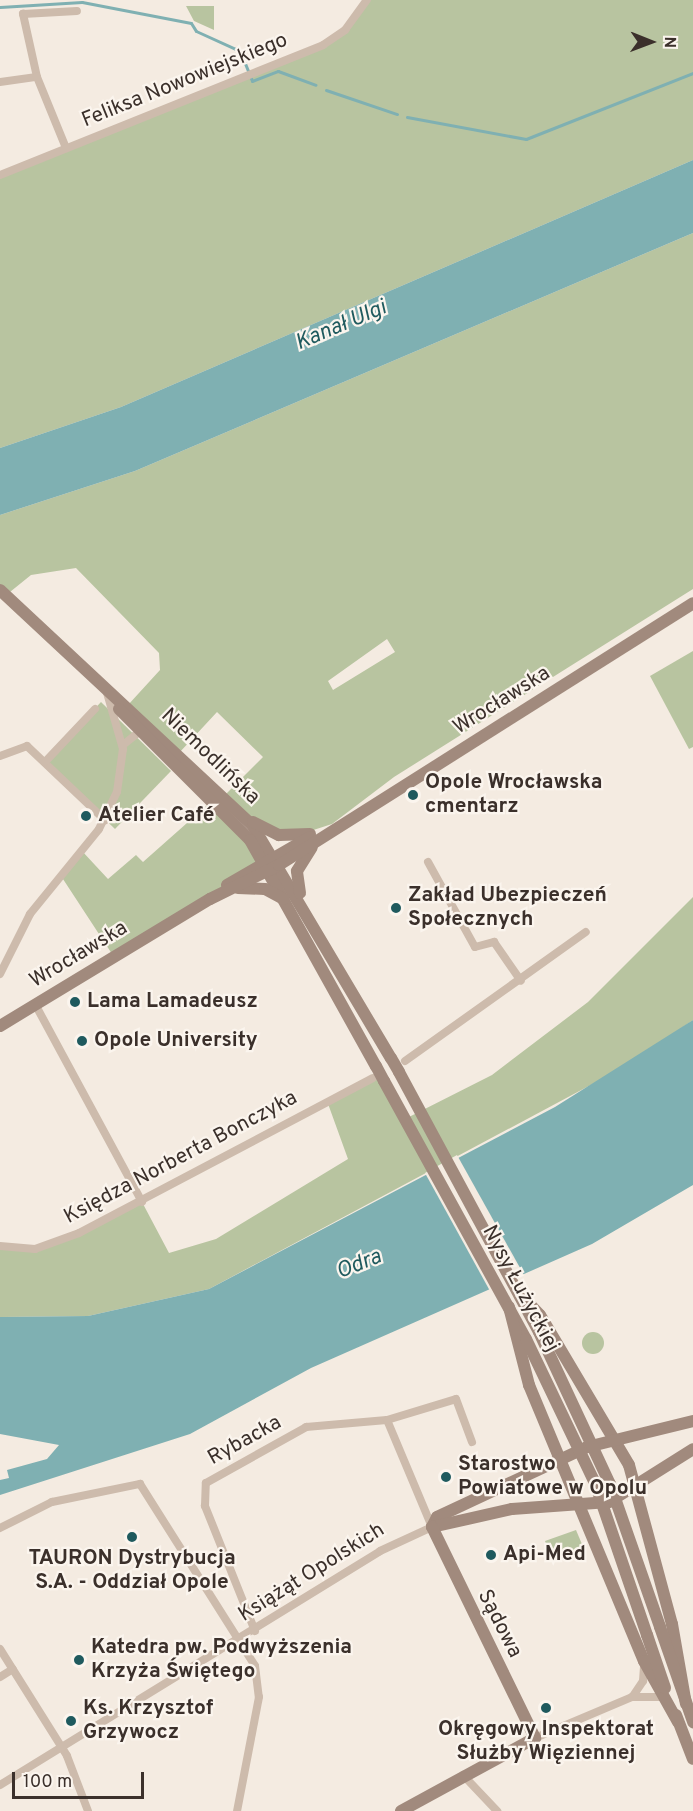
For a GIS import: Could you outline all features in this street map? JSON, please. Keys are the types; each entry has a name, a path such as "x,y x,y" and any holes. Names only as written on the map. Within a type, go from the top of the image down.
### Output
{"main road":[{"name":"Niemodlińska","path":"0,590 110,696 140,731 239,826 270,862"},
{"name":"Wrocławska","path":"0,1026 270,862 331,829 693,603"},
{"name":"Niemodlińska","path":"110,696 147,723 243,815 270,862"},
{"path":"243,815 279,835 317,837 297,874 306,912"},
{"name":"Wrocławska","path":"210,899 231,889 270,862"},
{"name":"Nysy Łużyckiej","path":"270,862 287,901 378,1075 406,1121 526,1339 595,1483 647,1635 693,1759"},
{"name":"Nysy Łużyckiej","path":"270,862 306,912 399,1072 536,1317 539,1332 610,1484 693,1722"},
{"path":"231,889 257,887 287,901"},
{"path":"509,1307 522,1366 582,1506 644,1661 678,1722"},
{"path":"536,1317 616,1442 633,1489 672,1624 686,1704"},
{"name":"Książąt Opolskich","path":"432,1527 437,1517 562,1458 693,1421"},
{"name":"Książąt Opolskich","path":"432,1527 512,1509 582,1506 609,1502 633,1489 693,1449"},
{"name":"Sądowa","path":"432,1527 535,1738"},
{"path":"401,1811 463,1775 535,1738"}],"street":[{"name":"Feliksa Nowowiejskiego","path":"0,175 256,72 336,37 367,0"},
{"path":"66,148 37,77 23,15 77,11"},
{"path":"0,82 37,77"},
{"path":"0,974 30,914 105,820 120,784 123,745 110,696"},
{"path":"45,762 94,709"},
{"path":"123,745 140,731"},
{"path":"0,756 22,745 45,762 105,820"},
{"path":"428,862 475,947 494,942 521,981"},
{"path":"405,1061 521,981 586,932"},
{"path":"36,1004 142,1202"},
{"name":"Księdza Norberta Bonczyka","path":"0,1246 43,1247 142,1202 378,1075"},
{"path":"432,1527 387,1420 456,1399 472,1442"},
{"name":"Rybacka","path":"255,1631 205,1506 206,1483 306,1427 387,1420"},
{"path":"0,1528 52,1502 140,1484 255,1666 259,1697 237,1811"},
{"name":"Książąt Opolskich","path":"0,1785 240,1641 380,1551 432,1527"},
{"path":"0,1649 62,1746 90,1811"},
{"path":"632,1696 644,1681 644,1661"},
{"path":"0,1677 13,1669"},
{"path":"535,1738 632,1696 663,1697"},
{"path":"463,1775 497,1811"}],"green space":[{"path":"367,0 693,0 693,160 121,407 0,448 0,175 336,37"},
{"path":"186,6 214,6 214,30 194,21"},
{"path":"693,233 693,589 394,777 332,824 301,834 270,832 224,796 263,757 217,712 179,753 128,705 160,670 159,653 76,568 31,575 5,596 0,590 0,515 135,471","holes":["387,639 395,652 333,690 328,681"]},
{"path":"693,651 693,747 689,749 650,676"},
{"path":"101,702 171,771 115,829 45,762"},
{"path":"213,800 262,861 114,957 61,876 82,851 108,879 136,855 143,862"},
{"path":"693,897 693,1020 628,1065 209,1289 88,1316 0,1317 0,1246 35,1249 142,1202 169,1253 216,1239 348,1159 327,1101 377,1072 403,1120 492,1075 588,1002"},
{"path":"593,1332 601,1335 604,1343 601,1351 593,1354 585,1351 582,1343 585,1335"},
{"path":"576,1530 584,1549 552,1561 545,1541"}],"water":[{"name":"Kanał Ulgi","path":"693,160 693,233 135,471 0,515 0,448 121,407"},
{"name":"Odra","path":"693,1020 693,1185 592,1244 311,1368 190,1434 0,1495 0,1480 9,1478 7,1470 47,1459 59,1445 0,1434 0,1317 88,1316 209,1289 555,1107"}],"pier":[{"path":"457,1155 524,1275 490,1291 425,1173"}],"waterway":[{"path":"0,7 82,2 191,23 196,31 240,51 252,81 278,71 316,85"},
{"path":"407,117 526,139 693,73"},
{"path":"326,90 397,114"}],"place":[{"name":"Opole Wrocławska cmentarz","path":"413,795"},
{"name":"Atelier Café","path":"86,816"},
{"name":"Zakład Ubezpieczeń Społecznych","path":"396,908"},
{"name":"Lama Lamadeusz","path":"75,1002"},
{"name":"Opole University","path":"82,1041"},
{"name":"Starostwo Powiatowe w Opolu","path":"446,1477"},
{"name":"TAURON Dystrybucja S.A. - Oddział Opole","path":"132,1537"},
{"name":"Api-Med","path":"491,1555"},
{"name":"Katedra pw. Podwyższenia Krzyża Świętego","path":"79,1660"},
{"name":"Okręgowy Inspektorat Służby Więziennej","path":"546,1708"},
{"name":"Ks. Krzysztof Grzywocz","path":"71,1721"}]}
